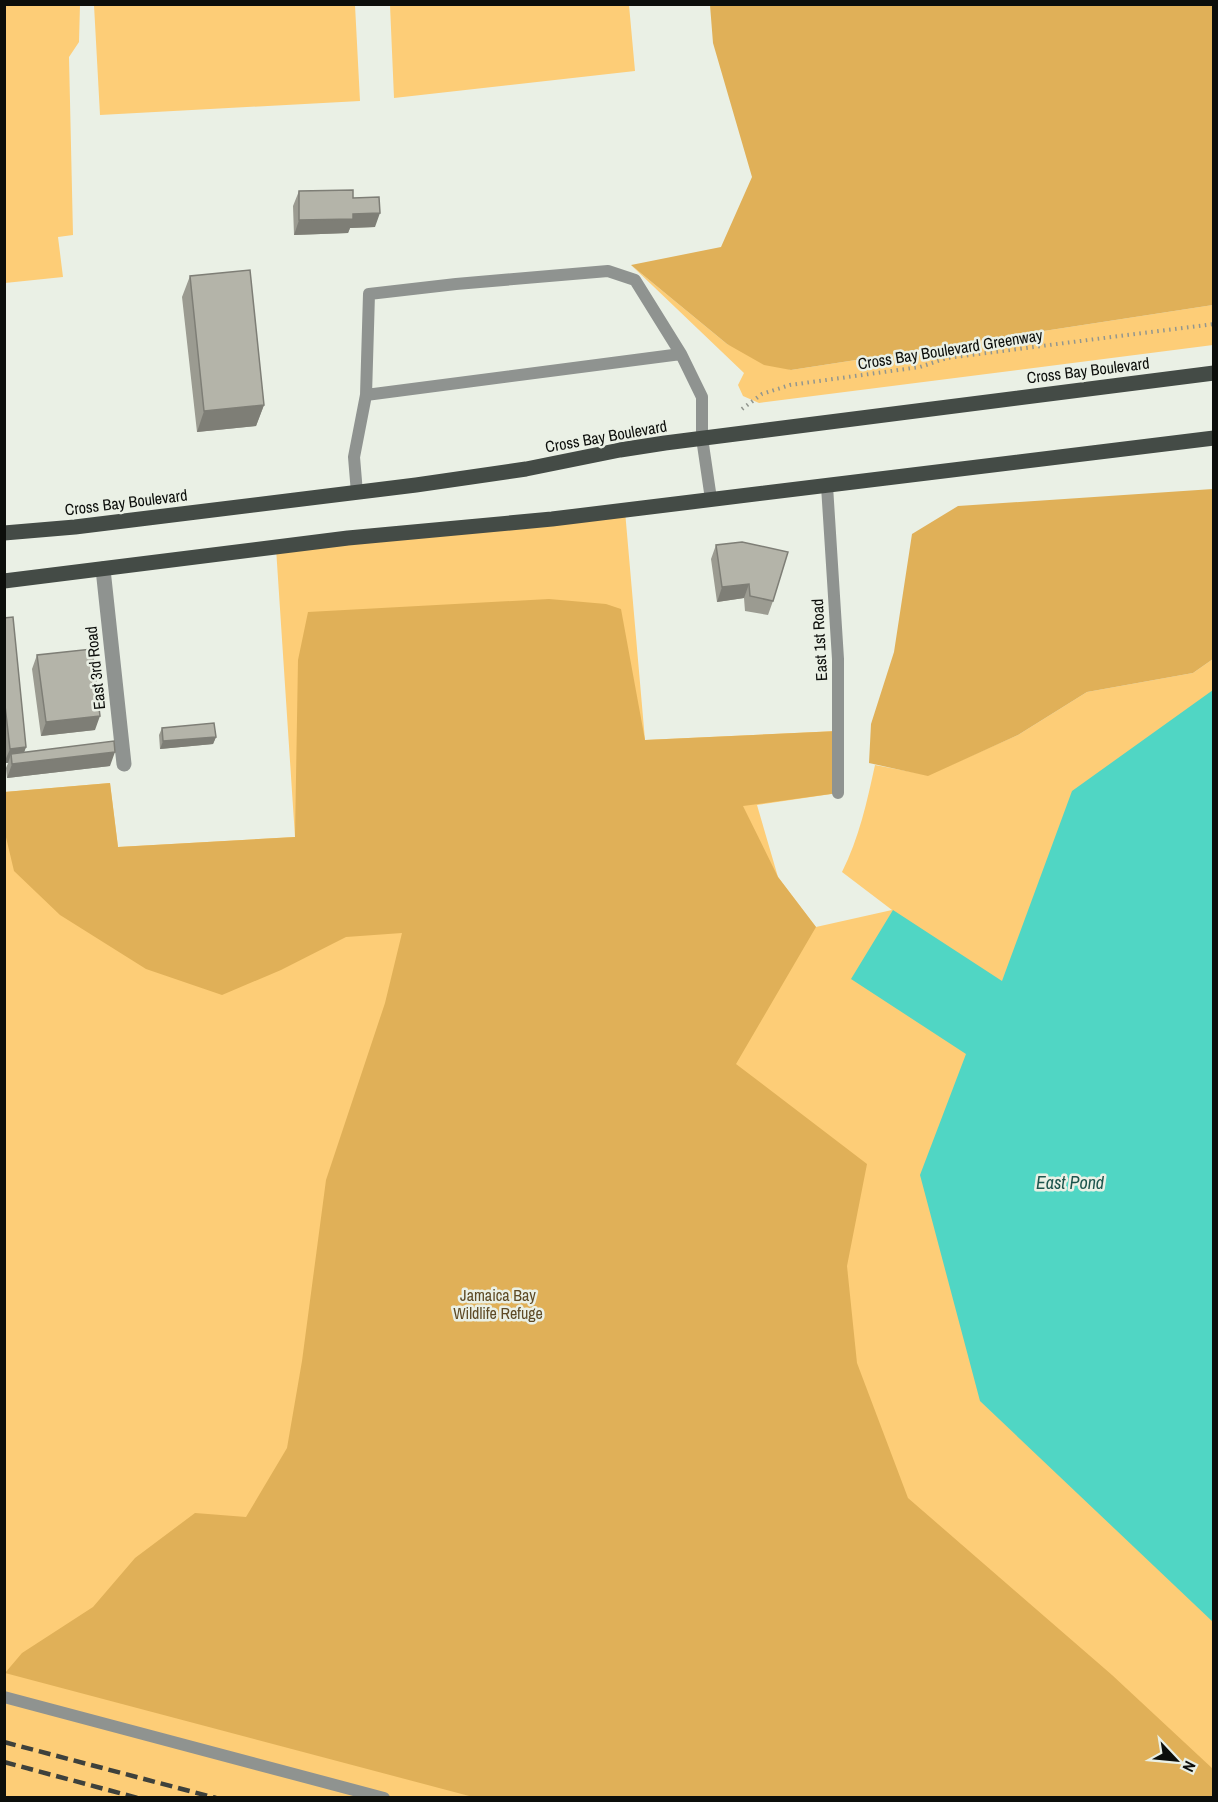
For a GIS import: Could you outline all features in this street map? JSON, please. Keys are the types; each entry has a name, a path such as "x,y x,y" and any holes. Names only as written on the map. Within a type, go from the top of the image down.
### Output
{"main road":[{"name":"Cross Bay Boulevard","path":"4,533 75,527 357,493 526,469 620,450 702,438 1214,373"},
{"path":"4,581 348,538 552,519 1214,438"}],"street":[{"name":"East 3rd Road","path":"103,569 124,764"}],"lane":[{"path":"357,493 354,457 366,395 369,294 608,271 635,280 681,354 702,397 702,438 711,499"},
{"path":"366,395 681,354"},
{"name":"East 1st Road","path":"827,486 838,659 838,793"},
{"path":"4,1697 384,1797"}],"path":[{"name":"Cross Bay Boulevard Greenway","path":"762,394 790,385 920,367 947,358 1214,324"}],"green space":[{"path":"5,4 80,5 79,42 69,57 73,235 58,237 63,277 5,283"},
{"path":"94,5 355,5 360,101 100,115"},
{"path":"390,5 629,5 635,71 394,98"},
{"path":"710,5 1213,5 1213,305 791,370 764,365 727,344 631,265 721,247 752,177 713,43"},
{"path":"631,265 727,344 791,370 1213,305 1213,345 759,403 743,396 738,385 744,373"},
{"path":"1213,489 1213,659 1193,673 1087,692 1018,735 928,776 869,763 871,724 894,652 912,534 958,506"},
{"name":"Jamaica Bay Wildlife Refuge","path":"625,511 645,740 838,731 838,793 757,805 778,877 816,927 892,910 842,872 858,833 875,765 928,775 1018,735 1087,692 1193,673 1213,659 1213,1797 5,1798 5,792 110,783 118,847 295,837 276,548"},
{"path":"549,599 606,604 621,609 645,740 838,731 838,793 743,806 778,877 816,927 736,1064 867,1164 847,1266 857,1363 908,1498 1112,1675 1213,1769 1213,1797 473,1797 5,1673 22,1653 93,1607 135,1558 195,1513 246,1517 287,1448 302,1361 326,1180 385,1003 402,933 346,937 281,970 222,995 146,969 60,915 14,871 5,833 4,792 110,783 118,847 295,837 298,660 308,612"}],"water":[{"name":"East Pond","path":"1213,690 1213,1622 980,1401 920,1175 966,1054 851,979 893,910 1002,981 1072,791"}],"building":[{"path":"353,190 353,198 379,197 380,213 353,214 353,219 299,220 299,191"},
{"path":"250,270 264,405 204,411 190,276"},
{"path":"742,542 788,552 773,601 750,596 749,584 722,587 716,545"},
{"path":"13,617 26,747 10,749 4,697 4,618"},
{"path":"92,649 100,716 46,722 37,655"},
{"path":"214,723 216,737 163,741 162,728"},
{"path":"114,741 115,752 12,764 11,754"}],"railway":[{"path":"4,1742 216,1798"},
{"path":"4,1762 138,1798"}]}
